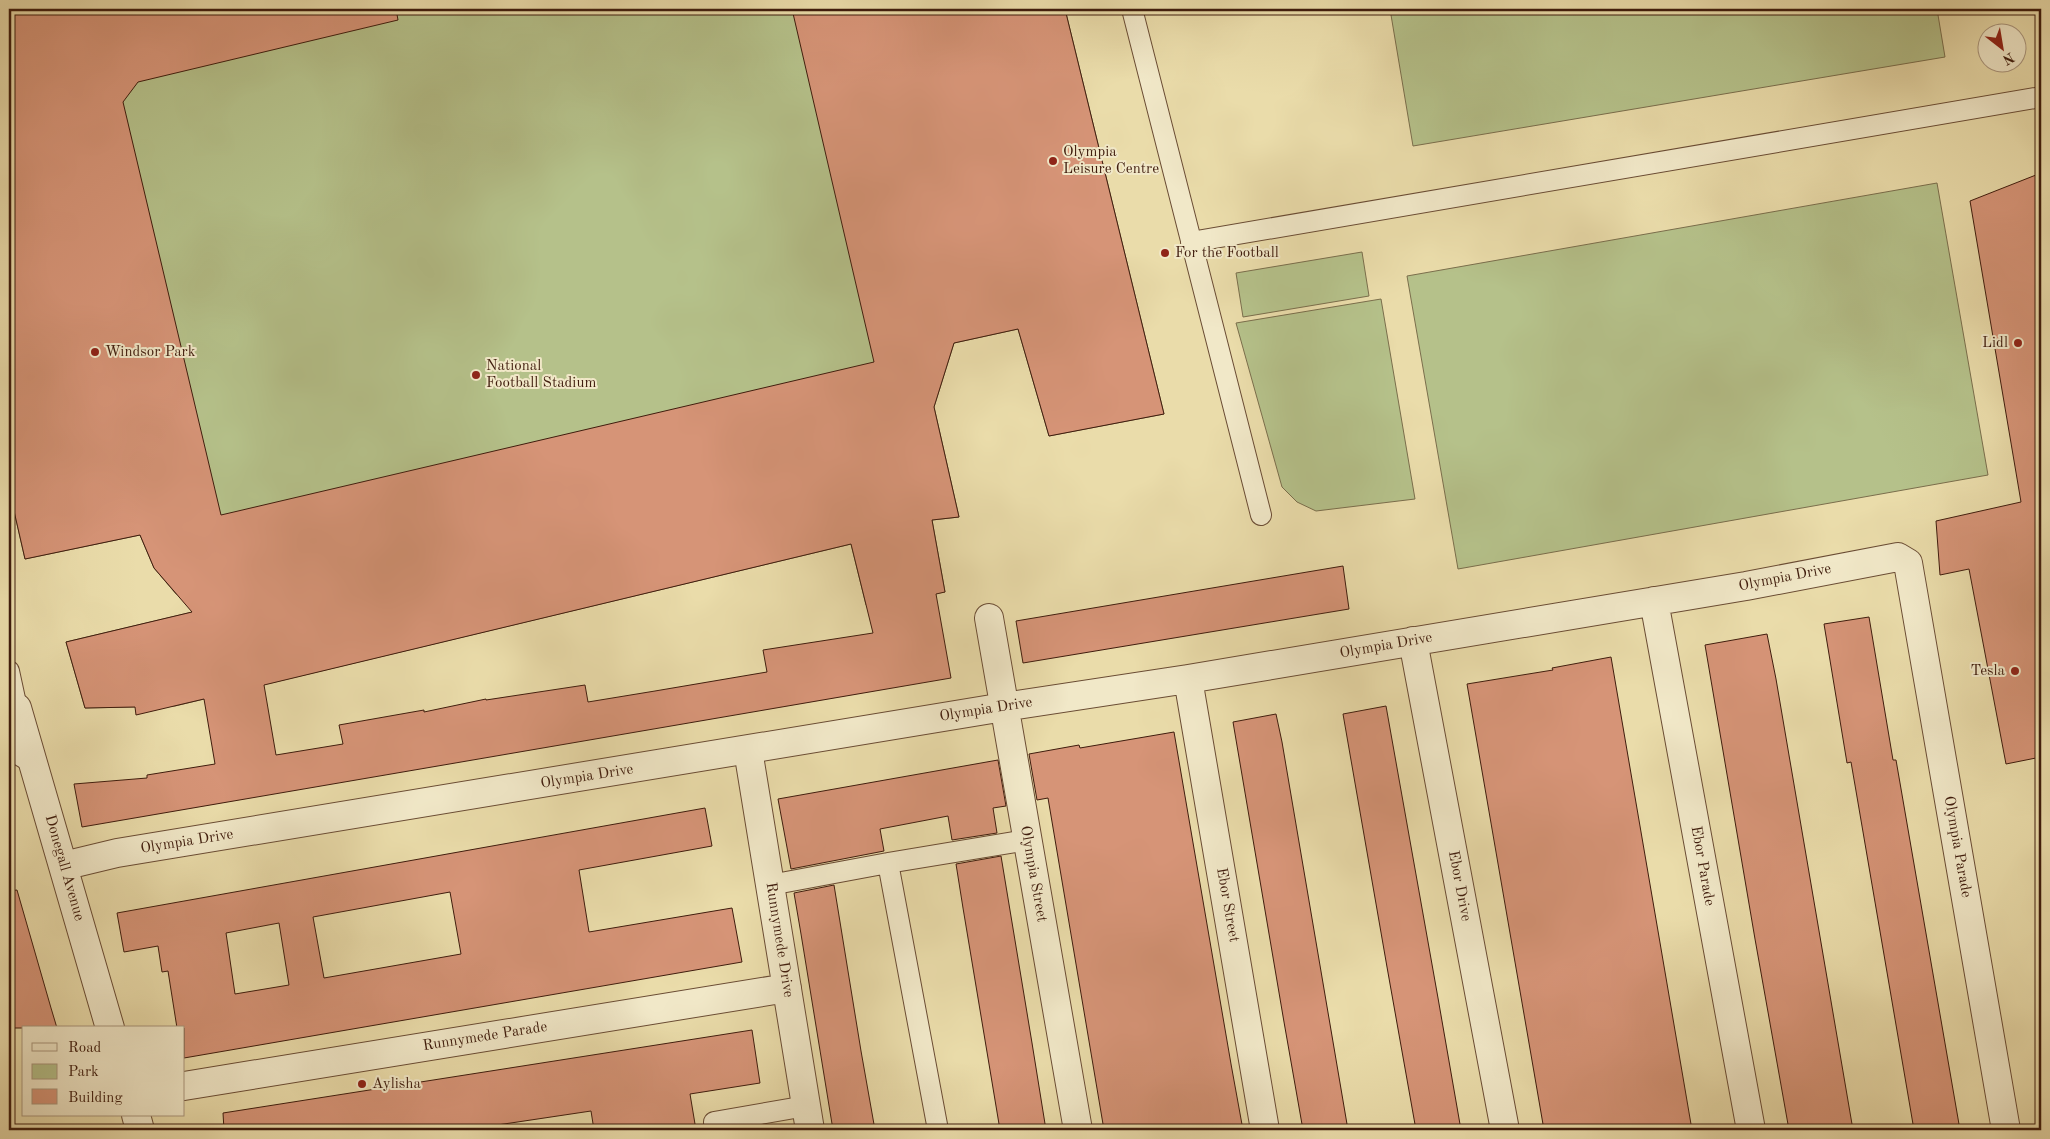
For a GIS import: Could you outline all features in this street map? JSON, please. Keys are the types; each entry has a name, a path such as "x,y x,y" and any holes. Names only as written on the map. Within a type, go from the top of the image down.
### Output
{"street":[{"name":"Olympia Drive","path":"63,866 117,853 1004,707 1188,680 1654,601 1898,557 1908,564"},
{"name":"Olympia Parade","path":"1908,564 2006,1130"},
{"name":"Ebor Parade","path":"1654,601 1751,1130"},
{"name":"Olympia Street","path":"989,618 1078,1130"},
{"name":"Ebor Drive","path":"1413,641 1504,1130"},
{"name":"Ebor Street","path":"1188,680 1265,1130"},
{"name":"Donegall Avenue","path":"17,708 109,1026"},
{"name":"Runnymede Drive","path":"748,750 808,1118"},
{"name":"Runnymede Parade","path":"185,1086 787,988"},
{"path":"136,1116 140,1130"}],"lane":[{"path":"1132,9 1260,515"},
{"path":"1191,242 2041,97"},
{"path":"9,671 17,708"},
{"path":"9,749 34,764"},
{"path":"770,885 1027,840"},
{"path":"888,863 938,1130"},
{"path":"714,1122 808,1118"}],"green space":[{"name":"National Football Stadium","path":"9,9 1065,9 1164,414 1049,436 1018,329 954,343 934,407 959,517 932,520 945,592 866,605 851,544 175,706 85,708 66,642 201,610 197,601 176,594 154,568 140,535 25,559 9,489"},
{"path":"1390,9 1937,9 1945,57 1413,146"},
{"path":"1937,183 1988,475 1458,569 1407,276"},
{"path":"1362,252 1369,296 1243,317 1236,273"},
{"path":"1381,299 1415,499 1316,511 1297,502 1282,487 1236,323"}],"building":[{"name":"Windsor Park","path":"9,9 396,9 398,20 138,82 123,102 221,515 874,362 792,9 1065,9 1164,414 1049,436 1018,329 954,343 934,407 959,517 932,520 945,592 936,594 951,678 82,827 74,784 147,778 147,775 215,764 204,699 136,715 135,707 85,708 66,642 192,612 154,568 140,535 25,559 9,489","holes":["851,544 873,633 763,650 767,672 588,702 585,685 486,699 424,712 424,710 339,725 343,744 276,755 264,685"]},
{"name":"Lidl","path":"2041,173 2041,757 2006,764 1969,569 1940,575 1936,521 2021,502 1970,201"},
{"path":"1343,566 1349,609 1023,663 1016,621"},
{"path":"1869,617 1893,760 1896,760 1960,1130 1914,1130 1851,762 1847,763 1824,624"},
{"path":"1767,634 1853,1130 1789,1130 1755,939 1705,645"},
{"path":"1611,657 1692,1130 1544,1130 1467,684 1553,670 1552,668"},
{"path":"1386,706 1461,1130 1416,1130 1387,967 1343,714"},
{"path":"1276,714 1348,1130 1303,1130 1284,1022 1233,722"},
{"path":"1174,732 1243,1130 1104,1130 1048,798 1037,800 1029,754 1079,745 1080,748"},
{"path":"998,760 1006,806 993,808 997,833 952,840 948,816 880,829 884,851 791,869 778,799"},
{"path":"705,808 712,846 579,870 589,932 732,908 742,962 185,1058 185,1026 177,1026 168,971 162,972 158,946 124,952 117,913","holes":["450,892 461,954 324,978 313,917","279,923 289,985 235,994 226,933"]},
{"path":"1001,856 1046,1130 1000,1130 963,908 956,864"},
{"path":"834,885 875,1130 833,1130 794,893"},
{"path":"17,890 56,1026 9,1028 9,891"},
{"path":"752,1030 760,1083 690,1094 696,1130 594,1130 591,1111 464,1130 224,1130 223,1113"}],"place":[{"name":"Olympia Leisure Centre","path":"1053,161"},
{"name":"For the Football","path":"1165,253"},
{"name":"Lidl","path":"2018,343"},
{"name":"Windsor Park","path":"95,352"},
{"name":"National Football Stadium","path":"476,375"},
{"name":"Tesla","path":"2015,671"},
{"name":"Aylisha","path":"362,1084"}]}
